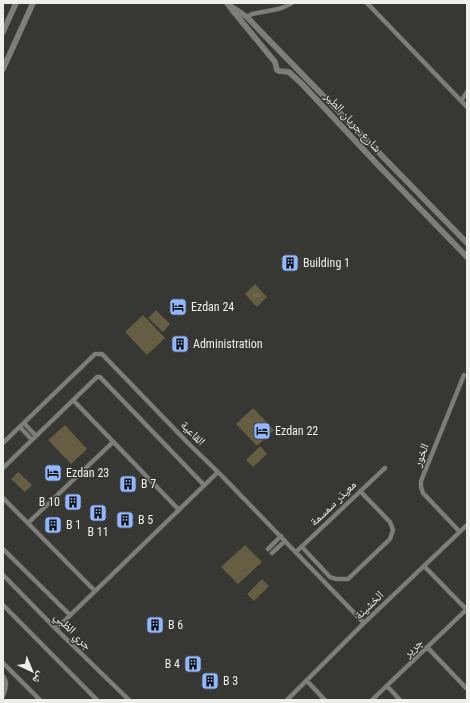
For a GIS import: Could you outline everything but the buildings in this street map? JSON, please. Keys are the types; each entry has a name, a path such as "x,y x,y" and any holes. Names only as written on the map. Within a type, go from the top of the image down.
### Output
{"street":[{"path":"3,32 16,3"},
{"path":"3,69 33,3"},
{"name":"شارع جريان الطير","path":"227,3 247,17 467,242"},
{"name":"شارع جريان الطير","path":"227,3 275,62 277,70 289,72 301,83 467,257"},
{"path":"245,25 247,17 252,14 284,7 292,3"},
{"path":"367,3 467,107"},
{"path":"282,71 288,67 290,62"},
{"path":"461,101 467,92"},
{"name":"القاعية","path":"3,443 96,354 102,354 281,536 364,623"},
{"name":"الخور","path":"464,375 427,465 421,484 424,493 464,528 467,533"},
{"path":"3,468 97,377 101,377 204,484"},
{"path":"73,400 179,510"},
{"path":"24,423 36,436"},
{"path":"20,427 32,440"},
{"path":"28,523 113,442"},
{"name":"معيذر سمسمة","path":"296,552 385,468"},
{"path":"56,629 218,472"},
{"path":"302,547 330,577 336,579 348,579 390,539 393,530 390,522 360,491"},
{"path":"3,498 95,591"},
{"name":"الخشينة","path":"286,700 464,528"},
{"path":"268,549 281,536"},
{"path":"272,553 285,541"},
{"path":"3,549 70,615"},
{"path":"424,566 467,610"},
{"name":"جري الظبي","path":"3,575 129,700"},
{"path":"3,605 97,700"},
{"name":"جرير","path":"372,700 467,610"},
{"path":"427,648 467,689"},
{"path":"3,663 40,700"},
{"path":"3,676 6,685 3,696"},
{"path":"307,681 326,700"},
{"path":"387,686 400,700"}],"green space":[{"path":"255,284 267,297 257,307 245,294"},
{"path":"156,310 170,324 163,332 148,318"},
{"path":"143,315 165,338 147,355 125,332"},
{"path":"253,408 274,430 257,446 236,424"},
{"path":"65,425 87,449 71,464 48,440"},
{"path":"260,446 267,454 253,467 246,460"},
{"path":"18,472 32,485 25,492 11,479"},
{"path":"245,545 262,562 238,584 221,567"},
{"path":"262,579 269,586 254,601 247,594"}],"place":[{"name":"Building 1","path":"290,263"},
{"name":"Ezdan 24","path":"178,307"},
{"name":"Administration","path":"180,344"},
{"name":"Ezdan 22","path":"262,431"},
{"name":"Ezdan 23","path":"53,473"},
{"name":"B 7","path":"128,484"},
{"name":"B 10","path":"73,502"},
{"name":"B 11","path":"98,513"},
{"name":"B 5","path":"125,520"},
{"name":"B 1","path":"53,525"},
{"name":"B 6","path":"155,625"},
{"name":"B 4","path":"193,664"},
{"name":"B 3","path":"210,681"}]}
